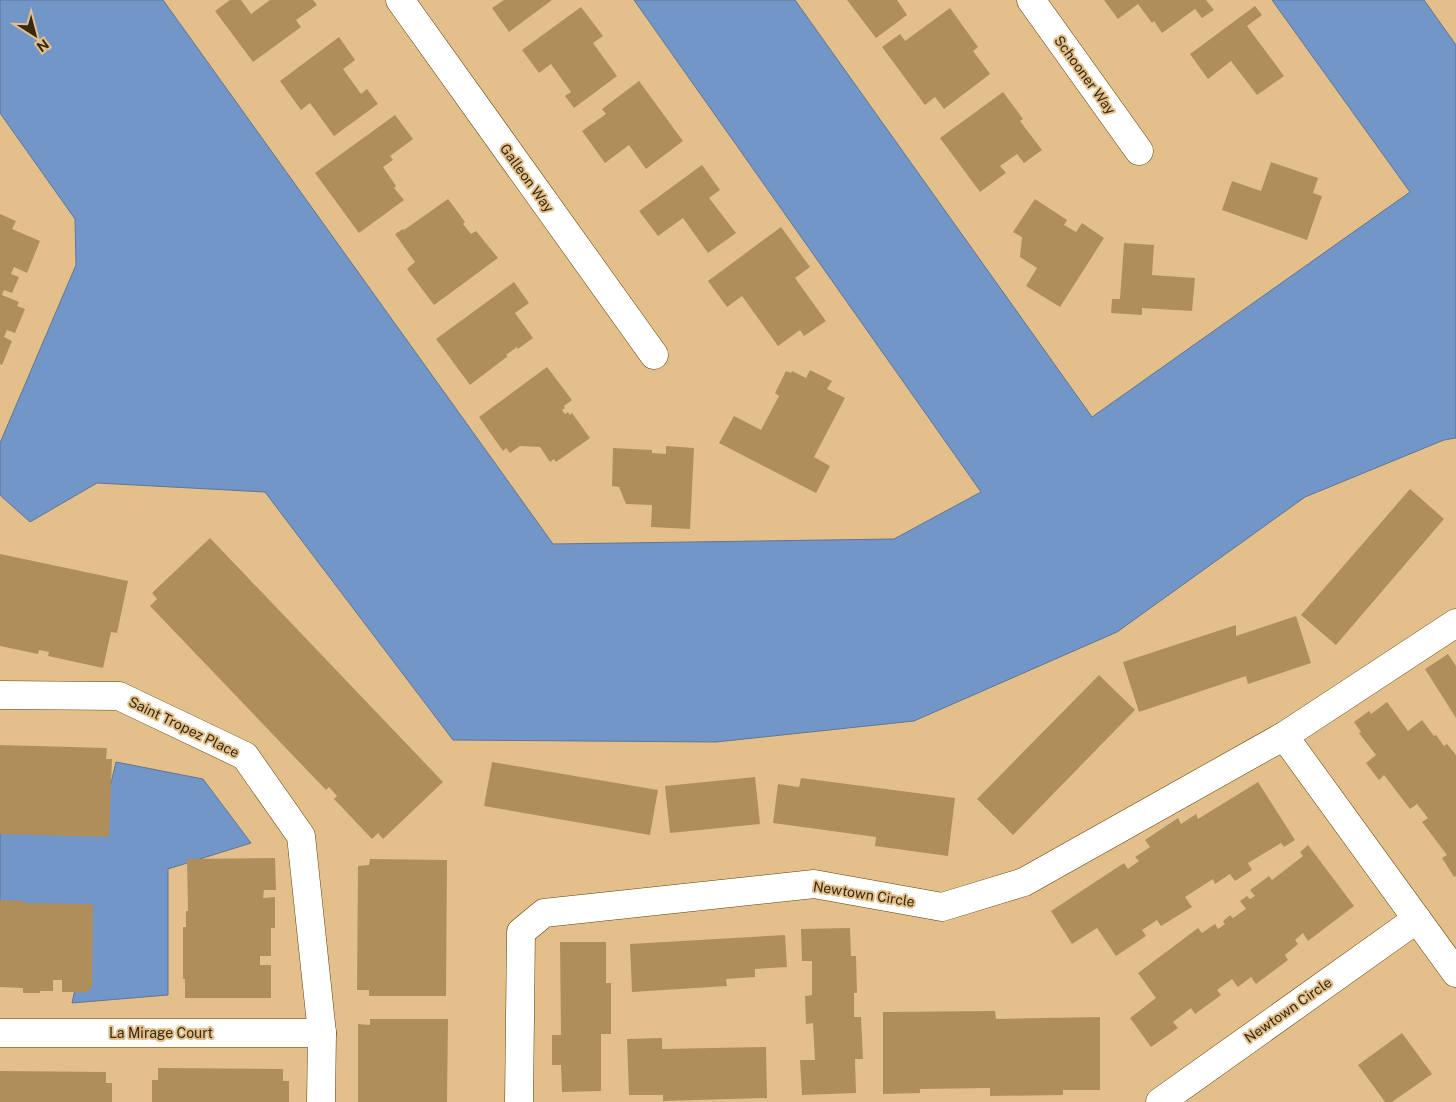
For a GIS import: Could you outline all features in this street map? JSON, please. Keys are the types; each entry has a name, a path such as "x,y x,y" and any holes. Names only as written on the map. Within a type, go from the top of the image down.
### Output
{"street":[{"name":"Galleon Way","path":"400,0 654,355"},
{"name":"Schooner Way","path":"1031,0 1139,151"},
{"name":"Newtown Circle","path":"519,1102 521,932 544,912 814,884 942,907 1024,882 1284,736 1456,623"},
{"name":"Saint Tropez Place","path":"0,695 119,696 245,756 301,836 322,1033 321,1102"},
{"path":"1284,736 1456,973"},
{"name":"Newtown Circle","path":"1160,1102 1417,919"},
{"name":"La Mirage Court","path":"0,1033 322,1033"}],"water":[{"path":"0,0 163,0 553,544 894,539 981,492 634,0 795,0 1092,417 1410,192 1272,0 1424,0 1456,45 1456,438 1444,440 1305,497 1117,632 914,721 716,742 453,740 265,492 97,483 30,522 0,495 0,443 76,265 75,219 0,113"},
{"path":"116,762 203,779 251,843 168,869 168,995 72,1003 93,907 0,903 0,824 100,829"}],"building":[{"path":"230,0 241,0 251,14 270,0 313,0 317,5 296,20 301,27 253,62 215,11"},
{"path":"504,0 552,0 509,32 492,8"},
{"path":"847,0 897,0 907,15 876,38"},
{"path":"1104,0 1206,0 1214,10 1202,18 1195,9 1162,33 1138,4 1118,19"},
{"path":"1255,6 1262,15 1247,26 1284,76 1257,95 1231,61 1208,79 1190,54"},
{"path":"581,7 603,36 593,43 617,76 574,108 565,96 571,92 551,64 539,73 522,50"},
{"path":"950,8 978,47 973,51 990,74 944,109 935,97 925,105 882,47 900,34 905,41"},
{"path":"339,37 355,60 343,69 361,94 367,89 378,104 334,136 310,103 301,110 280,81"},
{"path":"639,81 683,141 646,169 629,145 605,163 582,131 606,114 602,109"},
{"path":"1003,92 1023,119 1020,121 1042,150 1024,163 1017,154 1000,166 1006,173 980,192 940,138"},
{"path":"395,115 413,139 390,156 393,160 383,167 396,186 394,188 404,200 359,233 315,173"},
{"path":"1271,162 1318,178 1313,193 1322,196 1307,240 1222,210 1232,181 1261,191"},
{"path":"702,165 720,190 709,198 736,233 708,253 683,218 658,236 639,211"},
{"path":"448,199 465,222 463,224 471,234 476,231 498,258 434,305 407,269 415,262 395,234 404,230"},
{"path":"1035,199 1067,220 1064,225 1076,232 1082,223 1104,238 1060,307 1026,286 1037,268 1020,257 1022,237 1013,232"},
{"path":"0,214 16,221 12,229 40,241 27,273 14,267 11,274 19,277 12,293 4,290 2,295 19,302 17,306 25,309 15,333 7,330 4,337 12,341 2,365 0,364"},
{"path":"781,227 810,267 795,278 826,321 804,336 800,330 778,346 742,296 727,307 708,281"},
{"path":"1124,243 1154,245 1152,275 1195,278 1192,311 1142,308 1142,315 1111,313 1112,299 1120,299"},
{"path":"514,282 529,303 515,313 533,338 506,355 508,356 470,385 436,339"},
{"path":"547,367 572,400 562,410 565,414 568,412 570,415 572,413 590,438 556,462 554,459 550,462 540,447 520,446 510,453 506,448 503,451 479,417"},
{"path":"810,370 832,381 827,389 845,398 814,457 830,466 816,493 719,443 734,416 761,430 779,396 775,393 786,371 791,373 792,371 806,378"},
{"path":"666,446 694,448 690,529 651,527 652,505 626,504 619,487 612,486 613,448 652,450 652,453 666,454"},
{"path":"1410,489 1444,519 1336,645 1301,615"},
{"path":"210,538 443,782 383,839 378,833 372,839 334,799 337,796 329,787 326,790 150,606 157,599 152,593"},
{"path":"0,554 128,581 117,633 111,632 103,668 48,656 49,652 39,650 38,654 0,646"},
{"path":"1296,616 1311,663 1248,684 1246,676 1139,712 1123,662 1236,625 1236,636"},
{"path":"1448,654 1456,666 1456,718 1425,669"},
{"path":"1099,675 1135,710 1013,835 977,799"},
{"path":"1387,702 1408,731 1422,720 1434,736 1436,735 1444,746 1447,744 1456,755 1456,876 1454,877 1442,858 1447,855 1422,822 1428,818 1417,804 1410,809 1384,775 1379,780 1366,763 1376,755 1359,733 1361,732 1354,722 1369,711 1371,714"},
{"path":"0,745 107,748 106,759 112,759 109,837 0,834"},
{"path":"492,762 658,790 650,835 484,806"},
{"path":"755,777 760,824 670,833 665,786"},
{"path":"801,778 955,798 948,856 875,846 876,837 773,823 778,784 799,787"},
{"path":"1258,782 1295,840 1284,847 1281,843 1248,863 1252,870 1235,881 1230,874 1215,884 1213,879 1185,897 1192,907 1161,926 1157,920 1142,930 1146,936 1116,956 1097,928 1072,944 1051,911 1124,863 1128,869 1139,861 1135,857 1150,847 1145,840 1178,818 1181,824 1196,814 1198,819"},
{"path":"1308,845 1354,906 1308,941 1303,933 1295,940 1298,944 1285,955 1288,960 1256,984 1251,977 1238,987 1232,979 1217,990 1221,995 1195,1014 1191,1008 1173,1022 1178,1028 1151,1047 1130,1018 1156,998 1138,973 1198,928 1202,933 1215,924 1218,929 1225,924 1223,921 1230,915 1233,918 1246,909 1240,901 1247,896 1250,899 1255,896 1250,890 1269,876 1272,880 1303,856 1300,852"},
{"path":"275,858 276,890 264,890 263,898 275,897 275,928 271,928 271,956 260,956 260,965 271,965 271,998 185,998 183,927 186,927 186,911 188,911 187,859"},
{"path":"370,859 447,860 446,996 369,996 369,990 357,990 358,866 369,865"},
{"path":"0,900 24,901 24,903 93,904 92,988 89,988 89,992 62,992 62,980 53,980 53,991 40,991 40,993 23,993 23,988 0,987"},
{"path":"850,928 851,956 856,956 857,993 854,993 854,1017 861,1017 863,1059 855,1059 856,1093 802,1095 800,1060 815,1060 813,1023 806,1024 805,996 812,995 812,961 802,961 801,929"},
{"path":"785,935 787,967 755,969 755,977 726,979 727,986 632,992 630,944"},
{"path":"560,942 606,942 606,983 611,983 611,1034 601,1034 601,1091 562,1092 561,1065 552,1065 552,1035 561,1035"},
{"path":"995,1011 996,1019 1100,1017 1100,1090 1063,1090 1063,1095 990,1096 990,1088 920,1089 920,1093 883,1094 883,1012"},
{"path":"370,1019 448,1019 447,1102 358,1102 358,1024 370,1025"},
{"path":"1402,1033 1432,1074 1392,1102 1385,1102 1358,1065"},
{"path":"662,1038 662,1049 766,1047 767,1098 663,1101 663,1095 629,1095 627,1039"},
{"path":"158,1068 283,1069 283,1081 289,1081 289,1102 152,1102 152,1080 158,1080"},
{"path":"0,1071 106,1072 106,1083 112,1083 112,1102 0,1102"}]}
